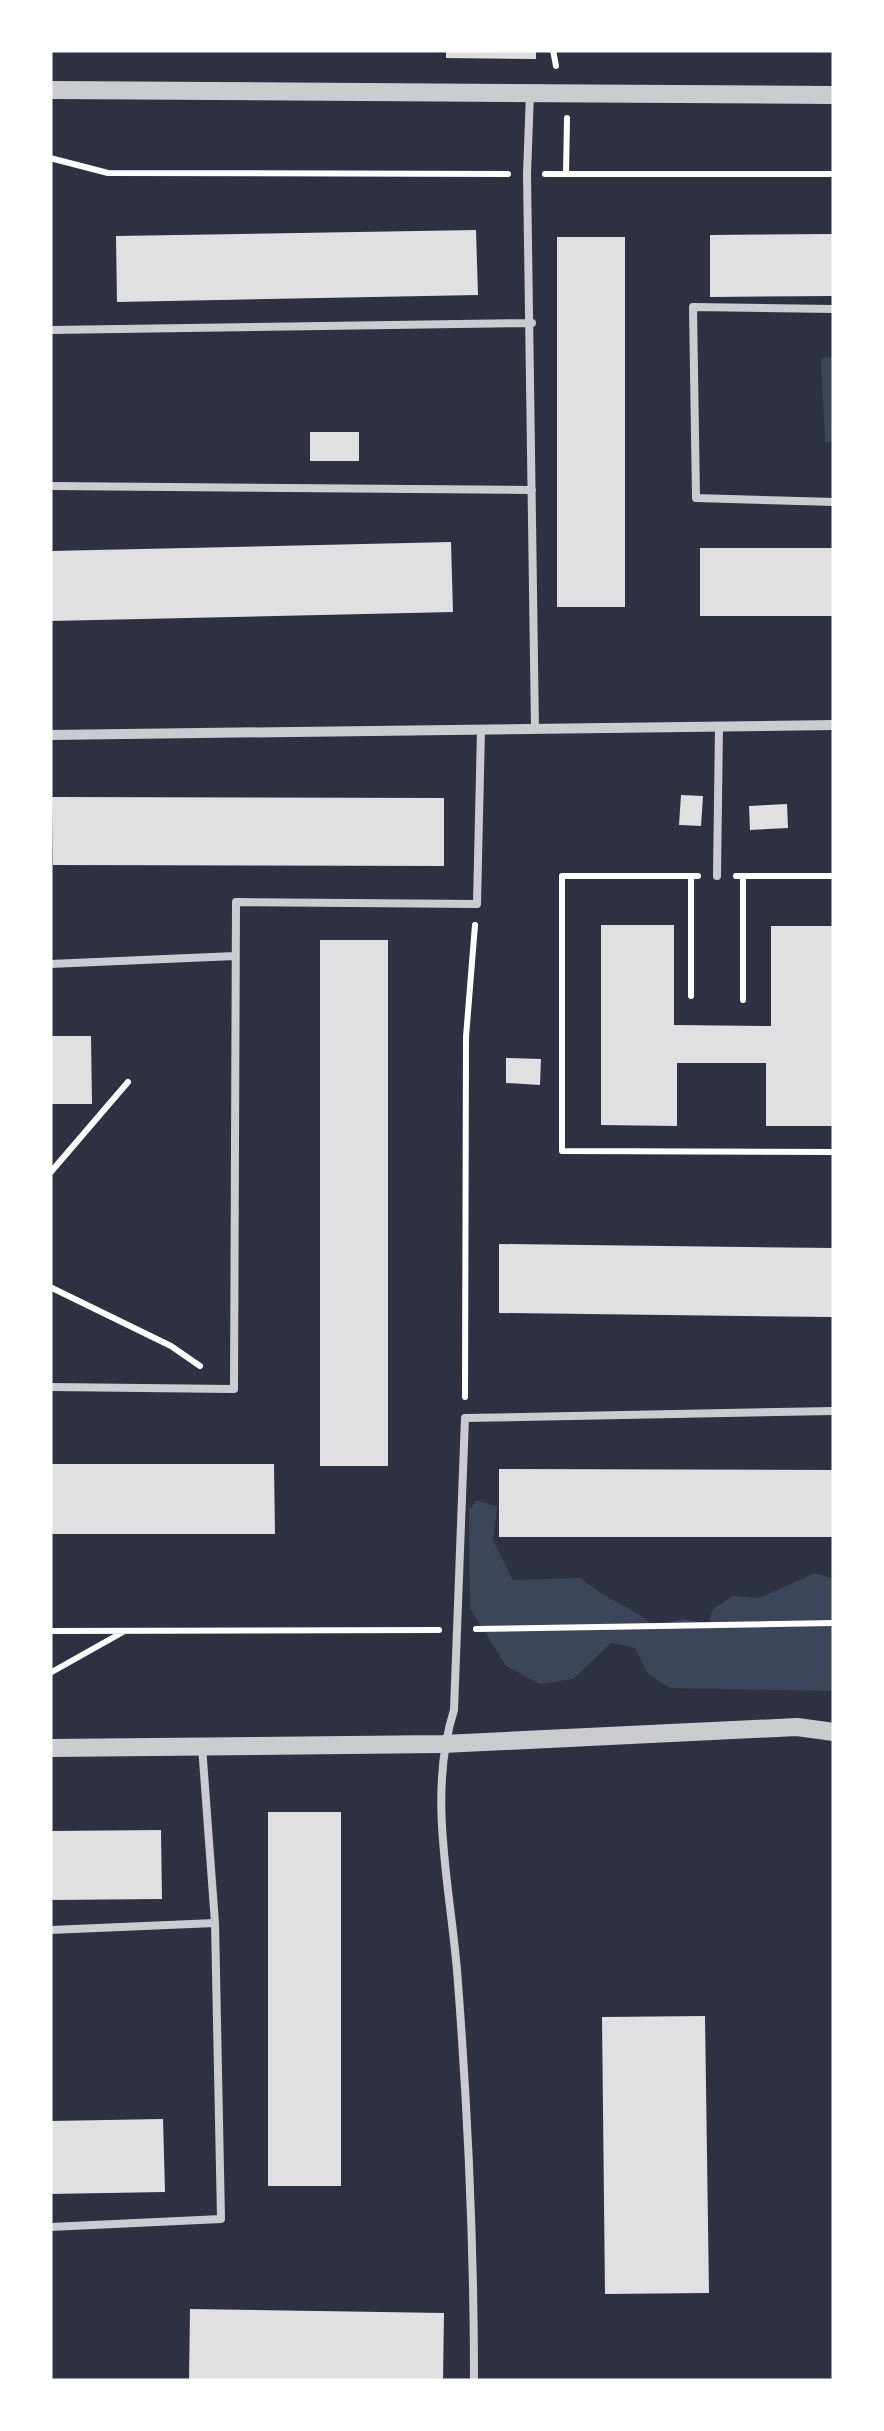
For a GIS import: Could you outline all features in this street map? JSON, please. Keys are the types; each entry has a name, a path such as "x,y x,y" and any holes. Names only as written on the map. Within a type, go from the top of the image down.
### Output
{"street":[{"path":"50,90 834,95"},
{"path":"50,736 834,725"},
{"path":"50,1748 443,1744 797,1726 834,1732"}],"lane":[{"path":"530,93 526,174 532,322 535,729"},
{"path":"834,309 693,307 696,498 834,502"},
{"path":"50,330 532,322"},
{"path":"50,486 532,490"},
{"path":"716,876 719,727"},
{"path":"50,1387 234,1390 236,902 477,904 481,730"},
{"path":"50,964 236,956"},
{"path":"474,2381 458,1980 442,1836 443,1744 454,1710 465,1418 834,1411"},
{"path":"50,2228 222,2219 215,1923 202,1746"},
{"path":"50,1930 215,1923"}],"path":[{"path":"50,158 108,173 834,174"},
{"path":"834,876 562,876 562,1151 834,1152"},
{"path":"691,876 691,996"},
{"path":"742,876 743,1000"},
{"path":"465,1418 466,1038 477,904"},
{"path":"50,1172 128,1082"},
{"path":"50,1287 170,1346 234,1390"},
{"path":"50,1673 124,1632"}],"shaded area":[{"path":"834,357 834,442 825,442 821,358"},
{"path":"477,1500 497,1507 493,1540 513,1580 581,1578 654,1626 683,1619 709,1624 712,1610 733,1596 759,1598 815,1573 834,1579 834,1691 670,1688 648,1674 635,1648 611,1643 573,1679 540,1684 506,1666 470,1608 469,1510"}],"building":[{"path":"446,50 536,50 536,59 446,58"},
{"path":"476,230 478,295 117,302 116,236"},
{"path":"834,234 834,296 710,297 710,235"},
{"path":"557,237 625,237 625,607 557,607"},
{"path":"310,432 359,432 359,461 310,461"},
{"path":"451,542 453,612 50,621 50,551"},
{"path":"700,548 834,548 834,616 700,616"},
{"path":"681,795 703,796 701,826 679,825"},
{"path":"52,797 444,798 444,866 53,865"},
{"path":"787,804 788,828 750,830 749,806"},
{"path":"601,925 674,925 674,1025 771,1026 771,926 834,926 834,1126 766,1126 766,1063 677,1063 677,1126 601,1125"},
{"path":"320,940 388,940 388,1466 320,1466"},
{"path":"50,1036 91,1036 92,1104 50,1104"},
{"path":"506,1058 541,1059 540,1085 506,1083"},
{"path":"499,1244 834,1248 834,1317 499,1313"},
{"path":"50,1464 274,1464 275,1534 50,1534"},
{"path":"499,1469 834,1470 834,1537 499,1537"},
{"path":"268,1812 341,1812 341,2186 268,2186"},
{"path":"161,1830 162,1899 50,1900 50,1831"},
{"path":"705,2016 709,2293 605,2294 602,2017"},
{"path":"163,2119 165,2192 50,2194 50,2121"},
{"path":"190,2309 444,2313 443,2381 189,2381"}]}
